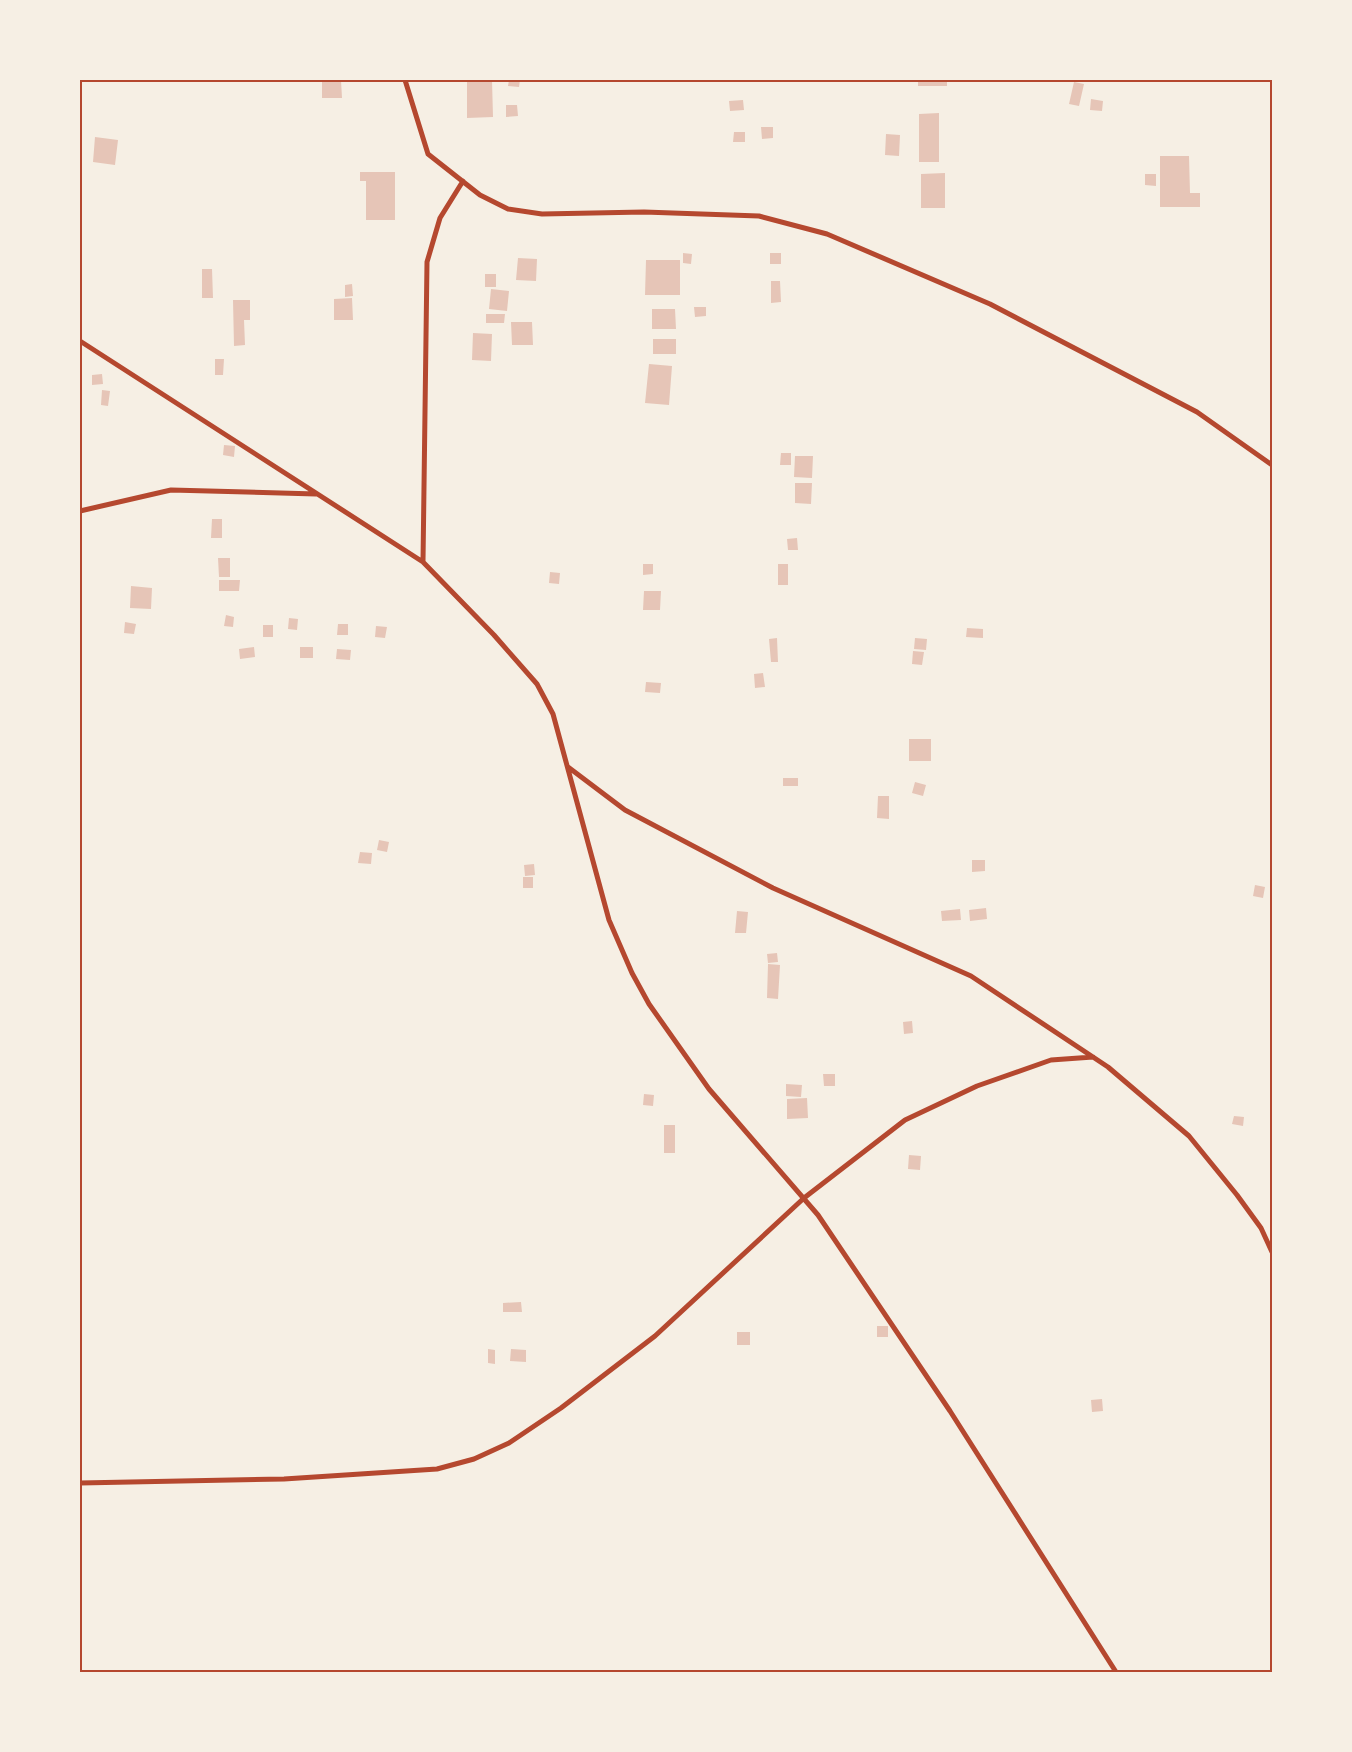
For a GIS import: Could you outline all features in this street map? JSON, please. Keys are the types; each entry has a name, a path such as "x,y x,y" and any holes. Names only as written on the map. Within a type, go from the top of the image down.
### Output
{"street":[{"path":"405,80 428,154 480,195 508,209 533,212 644,212 759,216 827,234 990,304 1197,412 1272,465"},
{"path":"423,562 427,262 440,218 463,181"},
{"path":"80,341 423,562 494,635 537,684 553,714 610,920 650,1004 709,1089 818,1215 950,1411 1116,1672"},
{"path":"80,511 171,490 316,494"},
{"path":"568,767 625,810 773,888 971,976 1108,1067 1189,1136 1238,1195 1261,1228 1272,1252"},
{"path":"80,1483 284,1479 437,1469 474,1459 509,1443 561,1408 655,1336 804,1198 905,1120 977,1086 1051,1060 1093,1057"}],"building":[{"path":"322,80 341,80 342,98 322,98"},
{"path":"467,80 492,80 493,117 467,118"},
{"path":"509,80 520,80 519,87 508,86"},
{"path":"918,80 947,80 947,86 918,86"},
{"path":"1074,82 1084,84 1079,106 1069,104"},
{"path":"1091,99 1103,101 1102,111 1090,110"},
{"path":"743,100 744,110 730,111 729,101"},
{"path":"506,105 517,105 518,116 506,117"},
{"path":"939,113 939,162 919,162 919,114"},
{"path":"761,127 773,127 773,138 762,139"},
{"path":"734,132 745,132 745,142 733,142"},
{"path":"886,134 900,135 899,156 885,155"},
{"path":"95,137 118,140 115,165 93,162"},
{"path":"1160,156 1189,156 1190,193 1200,193 1200,207 1160,207"},
{"path":"360,172 395,172 395,220 366,220 366,181 360,181"},
{"path":"945,173 945,208 921,208 921,174"},
{"path":"1145,174 1156,174 1156,186 1145,185"},
{"path":"683,253 692,254 691,264 683,263"},
{"path":"770,253 781,253 781,264 770,264"},
{"path":"518,258 537,259 536,281 516,280"},
{"path":"646,260 680,260 680,295 645,295"},
{"path":"202,269 212,269 213,298 202,298"},
{"path":"485,274 496,274 496,287 485,287"},
{"path":"771,281 780,281 781,302 771,303"},
{"path":"352,284 353,296 345,297 345,285"},
{"path":"491,289 509,291 507,311 489,309"},
{"path":"352,298 353,320 334,320 334,299"},
{"path":"233,300 250,300 250,320 244,320 245,345 234,346"},
{"path":"694,307 706,307 706,316 695,317"},
{"path":"652,309 675,309 676,329 652,329"},
{"path":"486,314 505,314 504,323 486,323"},
{"path":"511,322 532,322 533,345 512,345"},
{"path":"473,333 492,334 491,361 472,360"},
{"path":"653,339 676,339 676,354 653,354"},
{"path":"215,359 224,359 223,375 215,375"},
{"path":"649,364 672,366 669,405 645,403"},
{"path":"102,374 103,384 92,385 92,375"},
{"path":"102,390 110,391 108,406 101,405"},
{"path":"224,445 235,446 234,457 223,455"},
{"path":"781,453 791,453 791,465 780,465"},
{"path":"795,456 813,456 812,478 794,477"},
{"path":"795,483 812,483 811,504 795,503"},
{"path":"212,519 222,519 222,538 211,538"},
{"path":"797,538 798,550 788,550 787,539"},
{"path":"218,558 230,558 230,577 219,577"},
{"path":"643,564 653,564 653,574 643,575"},
{"path":"778,564 788,564 788,585 778,585"},
{"path":"550,572 560,573 559,584 549,583"},
{"path":"219,580 240,580 239,591 219,591"},
{"path":"131,586 152,588 151,609 130,608"},
{"path":"644,591 661,591 660,610 643,610"},
{"path":"226,615 234,617 233,627 224,626"},
{"path":"289,618 298,619 297,630 288,629"},
{"path":"125,622 136,624 134,634 124,633"},
{"path":"338,624 348,624 348,635 337,635"},
{"path":"263,625 273,625 273,637 263,637"},
{"path":"376,626 387,627 385,638 375,637"},
{"path":"967,628 983,629 983,638 966,637"},
{"path":"777,638 778,662 771,662 769,639"},
{"path":"915,638 927,639 926,650 914,649"},
{"path":"254,647 255,657 240,659 239,649"},
{"path":"300,647 313,647 313,658 300,658"},
{"path":"337,649 351,650 350,660 336,659"},
{"path":"913,651 924,652 922,665 912,664"},
{"path":"763,673 765,687 755,688 754,674"},
{"path":"646,682 661,683 660,693 645,692"},
{"path":"909,739 931,739 931,761 909,761"},
{"path":"783,778 798,778 798,786 783,786"},
{"path":"915,782 926,785 923,796 912,793"},
{"path":"878,796 889,796 889,819 877,818"},
{"path":"379,840 389,842 387,852 377,850"},
{"path":"360,852 372,853 371,864 358,863"},
{"path":"972,860 985,860 985,871 972,872"},
{"path":"534,864 535,875 525,876 524,865"},
{"path":"523,877 533,877 533,888 523,888"},
{"path":"1255,885 1265,887 1263,898 1253,896"},
{"path":"986,908 987,919 970,921 969,910"},
{"path":"960,909 961,920 942,921 941,911"},
{"path":"737,911 748,912 746,933 735,933"},
{"path":"777,953 778,962 768,963 767,954"},
{"path":"768,964 780,965 778,999 767,998"},
{"path":"912,1021 913,1033 904,1034 903,1022"},
{"path":"823,1074 835,1074 835,1086 824,1086"},
{"path":"786,1084 802,1085 801,1097 786,1096"},
{"path":"644,1094 654,1095 653,1106 643,1105"},
{"path":"807,1098 808,1118 787,1119 787,1099"},
{"path":"1234,1116 1244,1117 1243,1126 1232,1124"},
{"path":"664,1125 675,1125 675,1153 664,1153"},
{"path":"909,1155 921,1156 920,1170 908,1169"},
{"path":"521,1302 522,1312 503,1312 503,1303"},
{"path":"877,1326 888,1326 888,1337 877,1337"},
{"path":"737,1332 750,1332 750,1345 737,1345"},
{"path":"488,1349 495,1350 495,1364 488,1363"},
{"path":"511,1349 526,1350 526,1362 510,1361"},
{"path":"1102,1399 1103,1411 1092,1412 1091,1400"}]}
